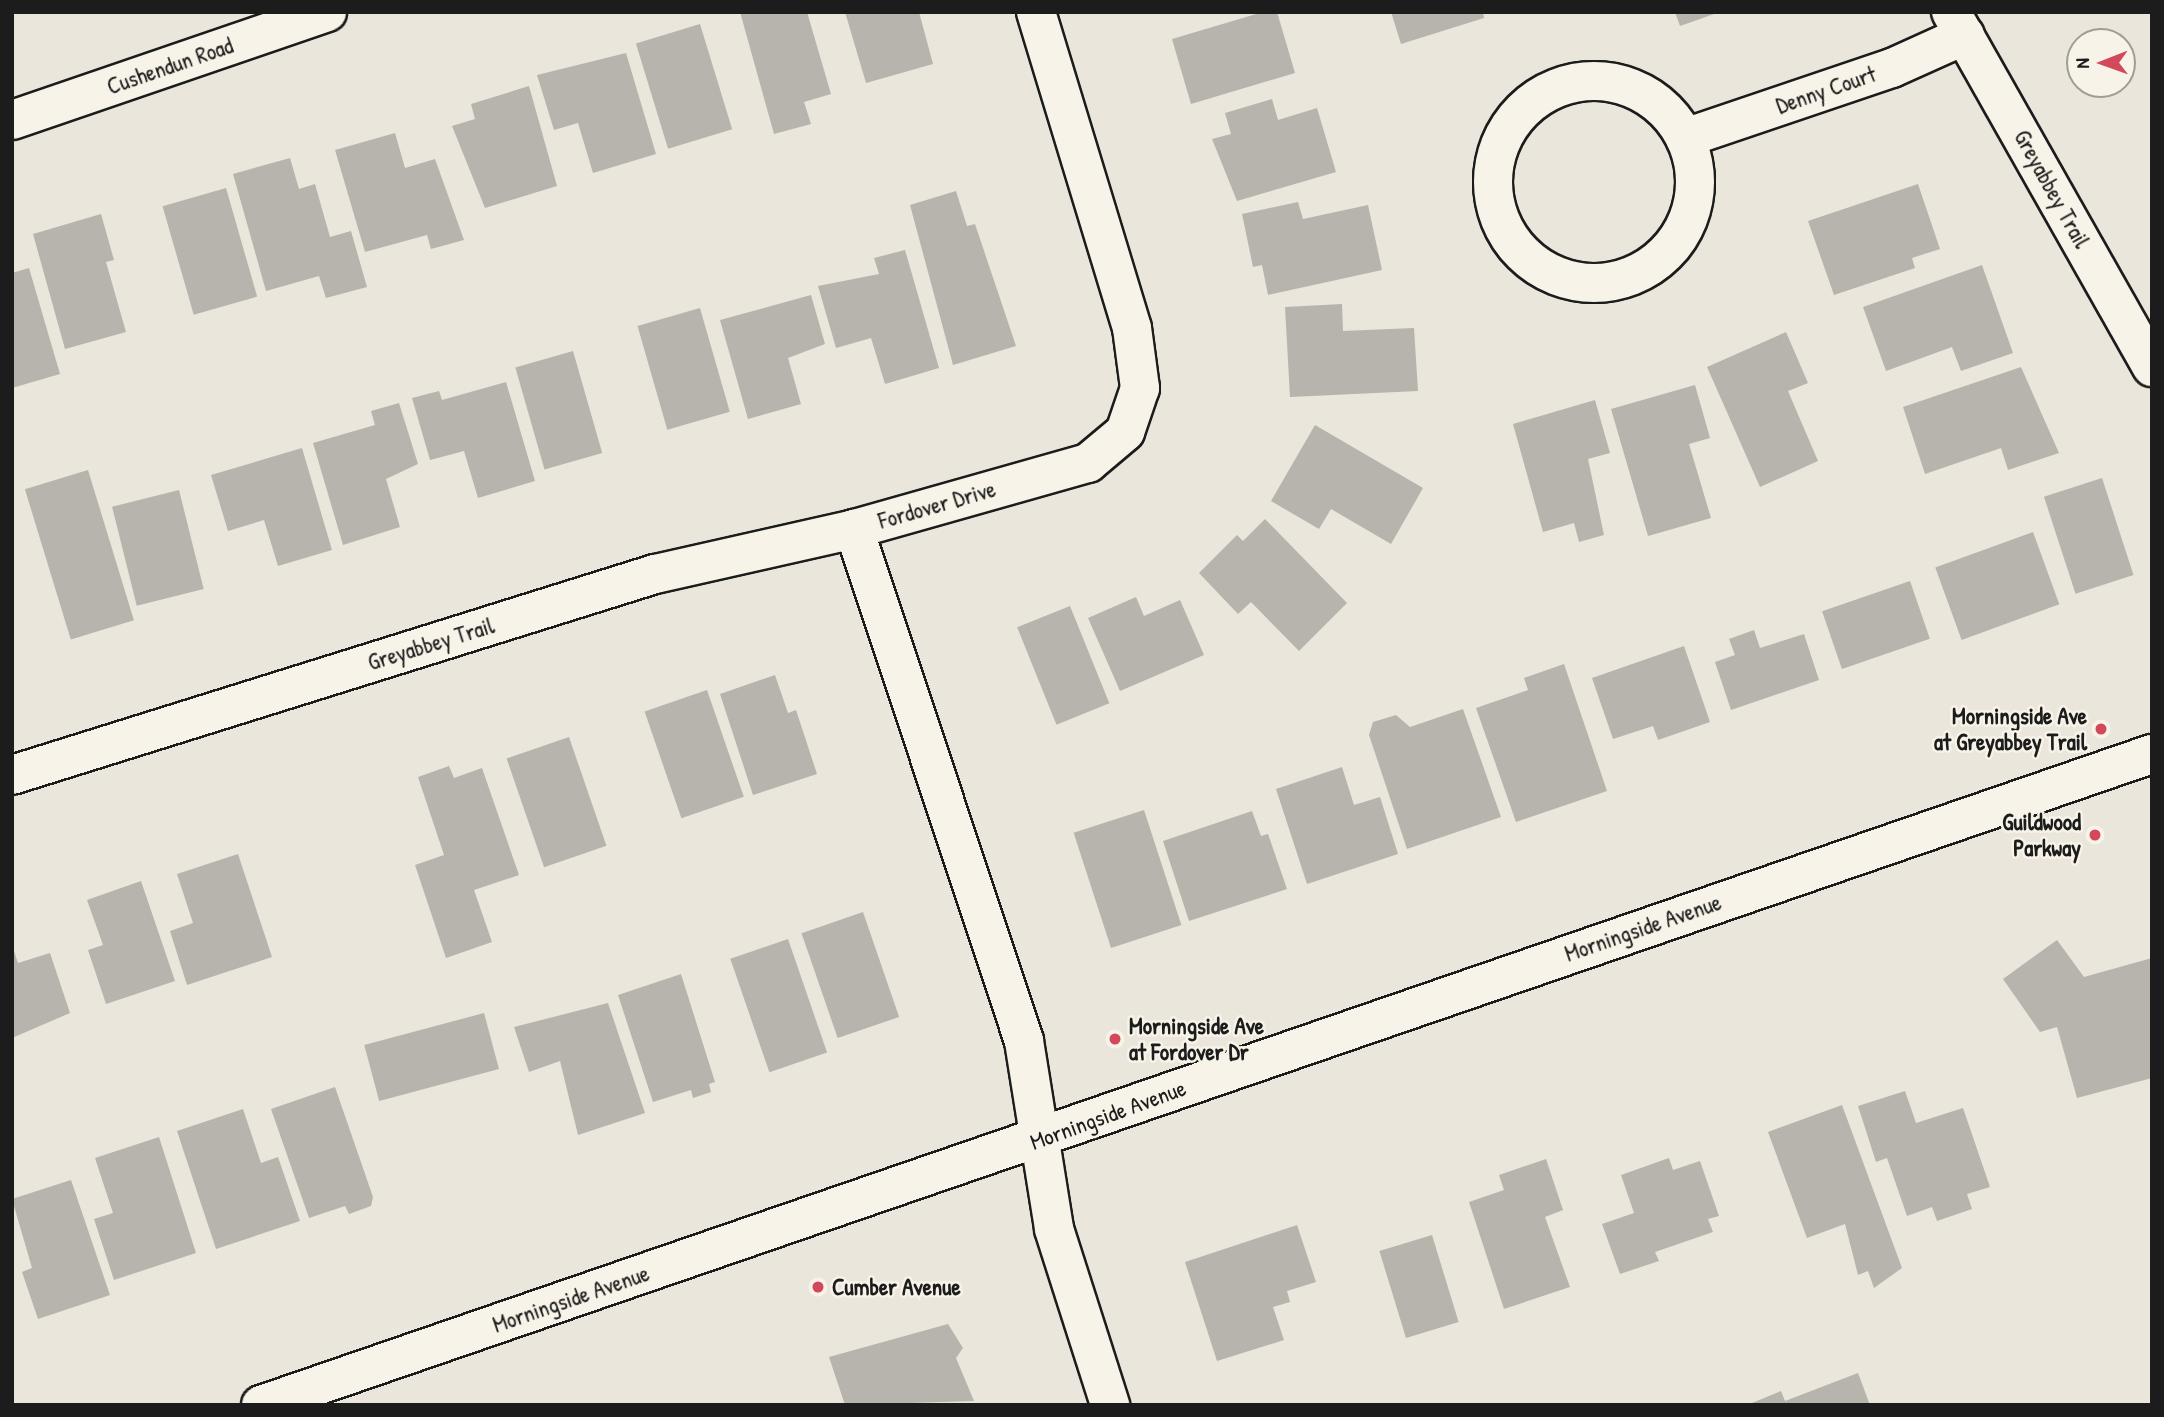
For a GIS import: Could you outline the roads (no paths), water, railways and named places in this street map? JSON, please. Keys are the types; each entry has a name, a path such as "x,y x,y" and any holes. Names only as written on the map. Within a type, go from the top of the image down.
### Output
{"street":[{"name":"Cushendun Road","path":"12,120 327,12"},
{"name":"Fordover Drive","path":"1036,12 1132,328 1140,388 1125,432 1088,463 855,529 1024,1041 1038,1140"},
{"name":"Greyabbey Trail","path":"1958,24 2152,367"},
{"name":"Denny Court","path":"1685,138 1892,68 1958,24"},
{"path":"1593,80 1628,86 1658,103 1685,138 1695,192 1687,223 1646,270 1584,284 1526,258 1506,234 1494,201 1502,143 1529,104 1559,86 1593,80"},
{"name":"Greyabbey Trail","path":"12,775 655,574 855,529"},
{"name":"Morningside Avenue","path":"261,1405 1038,1140 2152,754"},
{"path":"1038,1140 1059,1247 1110,1405"}],"place":[{"name":"Morningside Ave at Greyabbey Trail","path":"2101,729"},
{"name":"Guildwood Parkway","path":"2095,835"},
{"name":"Morningside Ave at Fordover Dr","path":"1115,1039"},
{"name":"Cumber Avenue","path":"818,1287"}]}
